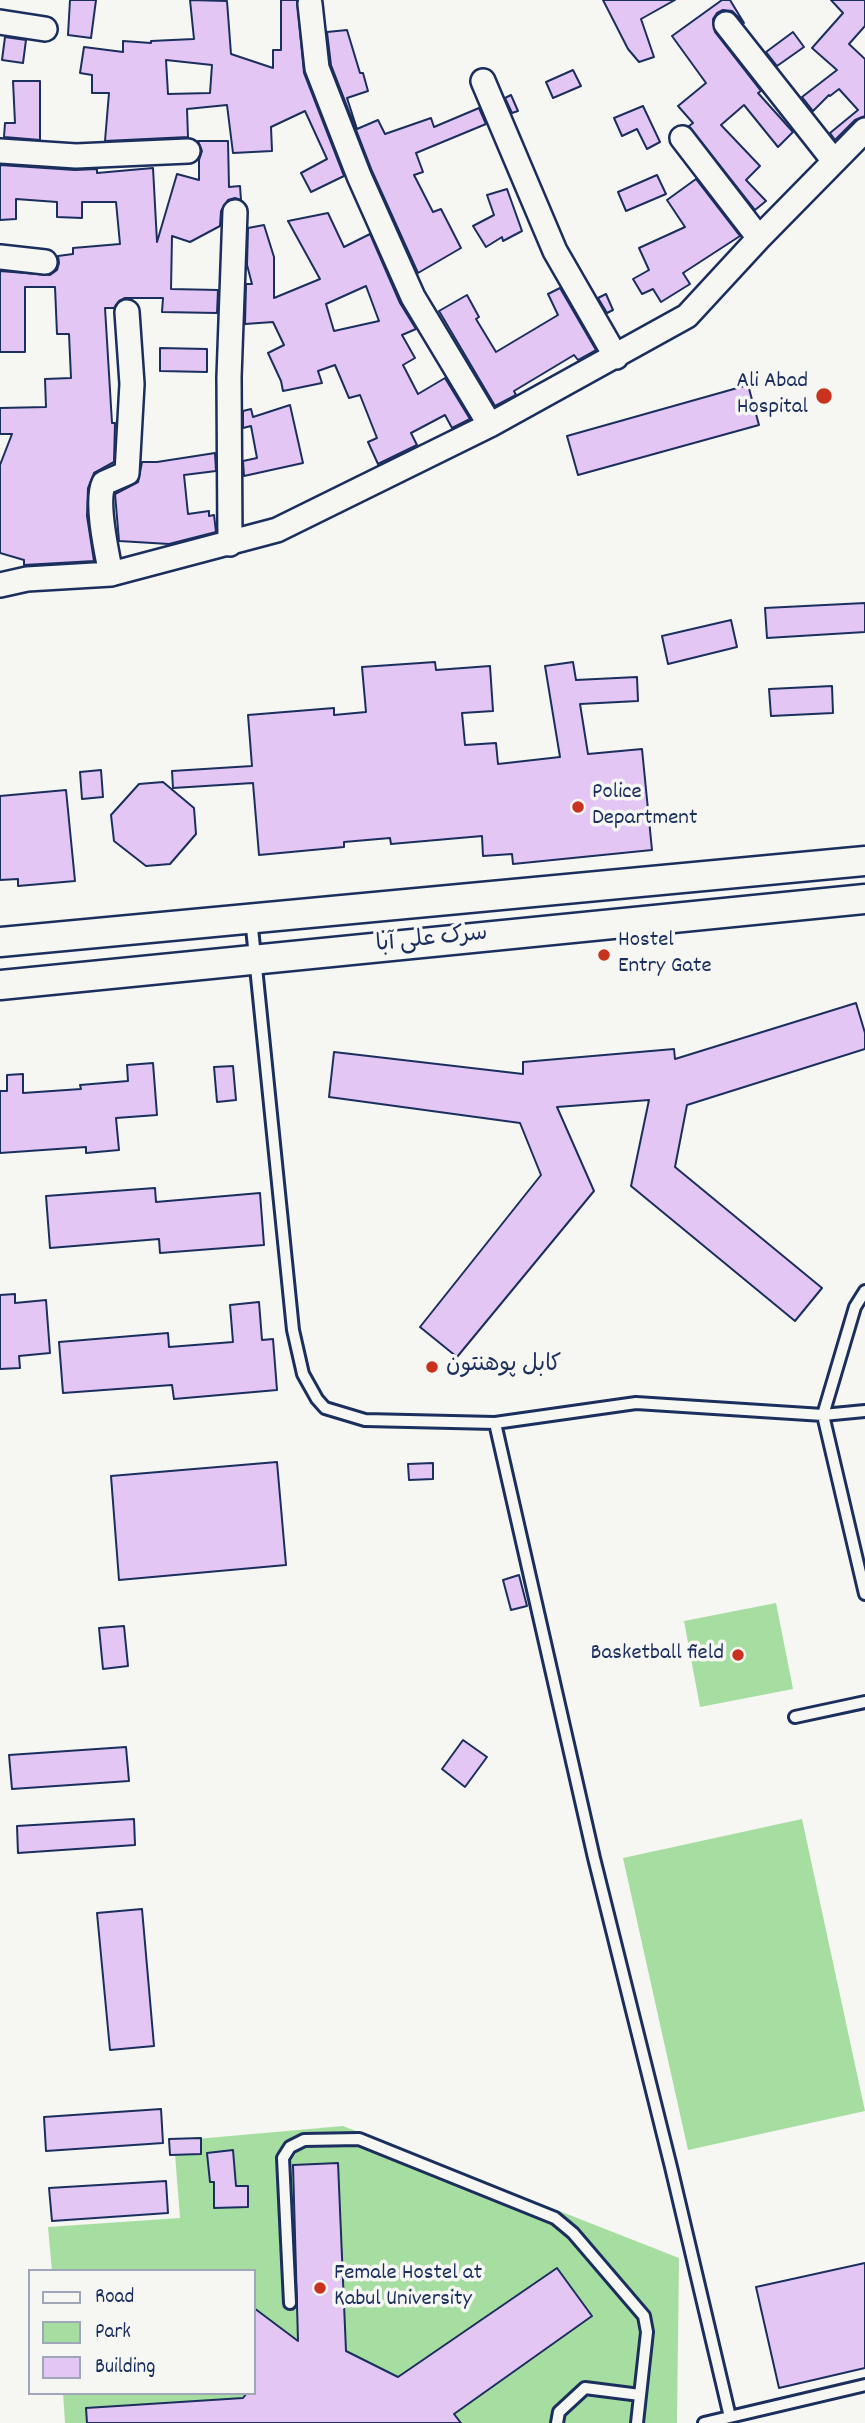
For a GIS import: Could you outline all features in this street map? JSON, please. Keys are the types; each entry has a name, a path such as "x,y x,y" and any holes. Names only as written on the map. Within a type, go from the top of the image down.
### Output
{"street":[{"path":"310,4 317,68 359,176 413,297 491,425"},
{"path":"0,22 45,29"},
{"path":"726,24 834,161"},
{"path":"483,81 555,251 616,357"},
{"path":"0,585 27,579 111,574 277,530 491,425 687,316 865,130"},
{"path":"682,138 759,238"},
{"path":"0,151 76,156 188,150"},
{"path":"230,544 229,377 235,212"},
{"path":"0,257 45,262"},
{"path":"111,574 104,544 101,495 104,483 127,473 132,384 127,312"},
{"path":"0,942 865,861"},
{"path":"579,888 583,926"},
{"name":"سرک علی آبا","path":"0,985 865,899"}],"lane":[{"path":"251,918 293,1330 309,1389 325,1408 365,1420 495,1423 636,1403 823,1415 865,1411"},
{"path":"865,1291 855,1307 823,1415 865,1594"},
{"path":"495,1423 594,1858 730,2417"},
{"path":"795,1717 865,1702"},
{"path":"290,2303 283,2158 289,2147 304,2140 359,2139 555,2218 573,2233 644,2316 647,2332 637,2423"},
{"path":"704,2423 865,2385"},
{"path":"557,2423 559,2412 586,2388 640,2395"}],"green space":[{"name":"Basketball field","path":"776,1603 793,1689 700,1707 684,1621"},
{"path":"802,1819 865,2111 688,2150 623,1858"},
{"path":"343,2126 679,2258 677,2423 65,2423 63,2395 256,2395 256,2269 52,2269 48,2227 180,2218 174,2141"}],"building":[{"path":"70,0 96,0 91,38 68,35"},
{"path":"190,0 227,1 231,54 273,68 273,50 281,50 281,0 297,0 304,73 344,176 311,192 301,173 327,159 305,111 271,127 272,151 233,153 227,105 187,109 188,137 105,141 109,93 92,93 92,75 80,73 84,47 123,52 123,41 151,43 194,39","holes":["166,60 212,65 210,93 168,94"]},
{"path":"603,0 675,0 641,19 654,57 639,62 628,49"},
{"path":"722,0 730,0 744,23 732,11 723,10 713,19 715,32 761,91 758,93 793,132 778,147 744,105 721,125 760,166 746,180 766,201 755,210 689,126 693,123 678,106 706,83 672,36"},
{"path":"831,0 865,0 865,26 849,44 865,59 865,116 855,120 835,140 830,133 858,110 839,89 813,111 802,97 837,70 812,48 843,13"},
{"path":"347,30 368,91 347,98 357,129 378,120 385,134 431,118 434,127 479,108 486,124 416,153 423,172 414,175 433,212 441,209 461,248 418,273 372,171 331,65 327,32"},
{"path":"793,32 804,47 777,66 766,52"},
{"path":"5,37 26,40 23,63 2,60"},
{"path":"573,70 581,86 553,98 546,82"},
{"path":"13,81 40,81 40,140 4,137 5,123 15,123"},
{"path":"511,95 518,111 512,113 505,98"},
{"path":"643,106 660,142 647,149 637,129 622,136 614,118"},
{"path":"198,141 228,141 229,187 240,186 241,200 228,200 221,211 220,226 190,242 172,236 171,289 218,290 217,313 162,312 163,298 125,298 114,308 105,308 112,423 115,423 114,462 94,473 88,488 87,516 94,561 24,565 24,560 0,553 0,465 12,434 0,434 0,408 46,407 45,379 71,378 69,334 57,334 55,287 25,287 25,352 0,352 0,271 50,275 57,270 58,256 73,254 73,248 120,244 116,202 82,202 82,218 57,217 57,202 16,199 16,219 0,220 0,165 97,169 97,173 153,168 157,242 177,174 199,180 202,151"},
{"path":"657,175 666,194 626,211 618,192"},
{"path":"696,179 740,236 683,273 690,284 661,302 653,289 642,294 633,279 649,270 639,248 685,227 667,200"},
{"path":"507,189 522,231 503,241 502,237 486,247 473,226 494,215 487,195"},
{"path":"328,213 344,247 370,234 400,303 416,329 402,335 415,358 403,365 418,394 445,378 470,419 452,428 445,415 411,433 417,445 378,464 368,442 377,438 360,395 349,398 335,365 318,371 322,383 283,391 268,353 284,345 273,322 245,324 246,284 252,284 247,265 248,228 264,225 274,257 274,298 320,279 288,221","holes":["366,286 379,321 334,331 326,304"]},
{"path":"560,288 596,350 578,360 574,355 514,391 516,395 495,406 439,311 467,295 479,317 476,319 496,352 558,315 548,294"},
{"path":"606,294 613,310 607,313 598,298"},
{"path":"160,348 207,349 207,372 160,371"},
{"path":"748,385 759,425 578,475 567,436"},
{"path":"290,405 303,463 244,476 243,461 257,458 251,426 243,428 243,411 251,409 253,417"},
{"path":"215,453 216,471 184,475 188,514 209,511 209,516 214,515 216,532 169,544 119,541 115,494 138,482 142,462"},
{"path":"865,603 865,632 767,638 765,608"},
{"path":"731,620 737,647 668,664 662,636"},
{"path":"435,662 436,670 490,666 493,711 462,713 465,745 496,743 498,764 560,757 545,666 573,662 576,680 637,677 638,701 580,704 588,754 642,749 652,850 513,864 512,854 483,856 482,836 391,844 390,838 344,842 344,847 259,855 253,783 173,788 172,771 252,766 248,715 334,708 334,715 366,712 362,667"},
{"path":"832,686 833,713 771,716 769,689"},
{"path":"101,770 103,797 82,799 80,772"},
{"path":"163,782 194,808 196,834 170,864 146,866 114,841 111,815 139,784"},
{"path":"66,790 75,881 18,886 18,879 0,880 0,796"},
{"path":"856,1003 865,1033 865,1049 687,1105 675,1167 822,1288 795,1321 631,1186 649,1100 557,1107 594,1191 457,1357 420,1327 541,1175 520,1123 329,1097 334,1052 523,1074 523,1062 674,1049 675,1059"},
{"path":"153,1063 157,1115 116,1118 119,1150 86,1153 86,1147 0,1153 0,1091 7,1091 7,1075 23,1074 23,1093 81,1089 80,1085 128,1081 127,1065"},
{"path":"233,1066 236,1100 217,1102 214,1067"},
{"path":"155,1188 156,1202 260,1193 264,1245 160,1253 159,1239 50,1248 46,1196"},
{"path":"15,1294 15,1303 46,1300 50,1353 19,1356 20,1368 0,1369 0,1295"},
{"path":"259,1302 262,1340 273,1339 277,1390 174,1399 172,1385 63,1393 59,1342 168,1333 169,1347 233,1342 230,1305"},
{"path":"277,1462 286,1565 119,1580 111,1476"},
{"path":"433,1463 433,1479 409,1480 408,1464"},
{"path":"519,1575 527,1606 511,1610 503,1580"},
{"path":"124,1626 128,1666 103,1669 99,1628"},
{"path":"463,1740 487,1757 465,1787 442,1769"},
{"path":"126,1747 129,1781 12,1789 9,1755"},
{"path":"134,1819 135,1845 18,1853 17,1826"},
{"path":"142,1909 154,2046 110,2050 97,1913"},
{"path":"161,2109 163,2143 46,2151 44,2117"},
{"path":"201,2138 201,2154 170,2155 169,2139"},
{"path":"233,2150 236,2186 248,2186 248,2207 214,2208 214,2182 210,2182 207,2153"},
{"name":"Female Hostel at Kabul University","path":"338,2163 346,2351 398,2377 557,2268 592,2316 454,2414 461,2423 87,2423 86,2408 256,2395 256,2310 298,2341 293,2165"},
{"path":"166,2181 168,2213 52,2221 49,2188"},
{"path":"865,2263 865,2368 779,2388 756,2287"}],"place":[{"name":"Ali Abad Hospital","path":"824,396"},
{"name":"Police Department","path":"578,807"},
{"name":"Hostel Entry Gate","path":"604,955"},
{"name":"کابل پوهنتون","path":"432,1367"},
{"name":"Basketball field","path":"738,1655"},
{"name":"Female Hostel at Kabul University","path":"320,2288"}]}
